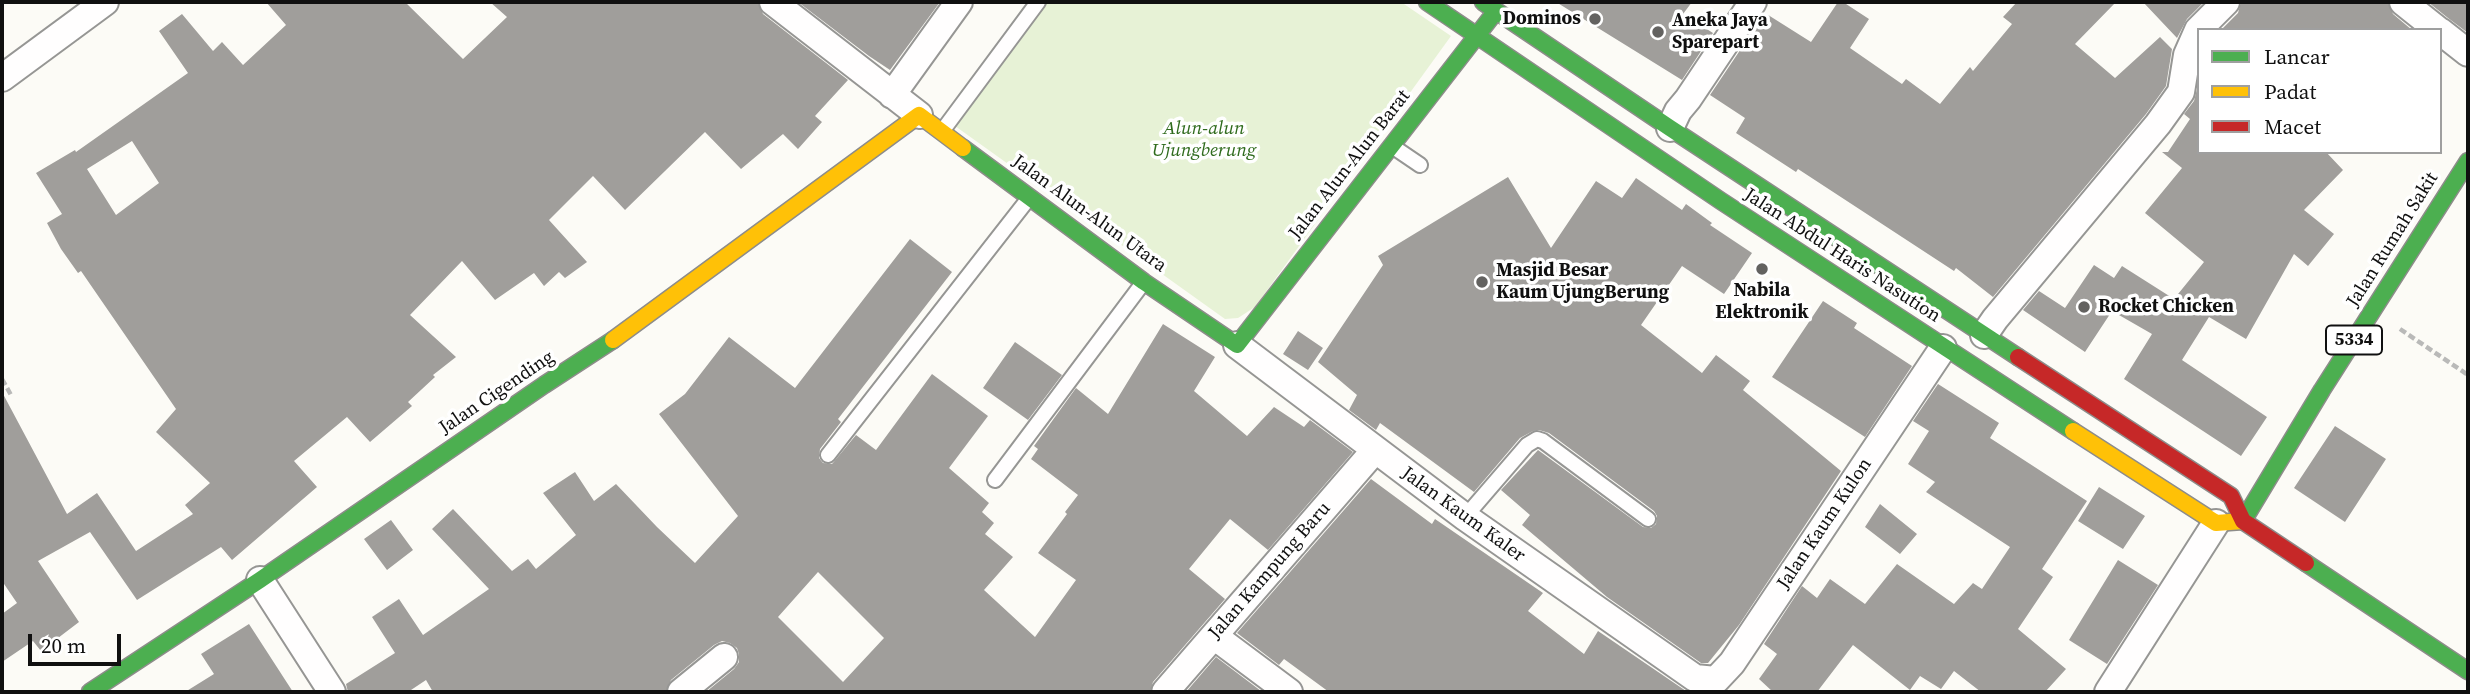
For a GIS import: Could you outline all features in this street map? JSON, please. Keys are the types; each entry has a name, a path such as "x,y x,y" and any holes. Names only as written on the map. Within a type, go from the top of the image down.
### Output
{"main road":[{"name":"Jalan Abdul Haris Nasution","path":"1427,2 1604,130 2216,523"},
{"name":"Jalan Abdul Haris Nasution","path":"1490,6 1670,128 2231,496 2243,522 2468,671"},
{"name":"Jalan Alun-Alun Barat","path":"1237,345 1477,36 1490,6"},
{"name":"Jalan Alun-Alun Utara","path":"919,115 1144,282 1237,345"},
{"name":"Jalan Cigending","path":"90,692 260,580 544,385 594,354 919,115"},
{"name":"Jalan Rumah Sakit","path":"2243,522 2468,161"},
{"path":"2216,523 2243,522"}],"street":[{"path":"2,78 104,2"},
{"path":"773,2 919,115"},
{"path":"892,94 959,2"},
{"path":"1670,128 1678,111 1753,2"},
{"path":"2200,28 2226,2"},
{"path":"2403,2 2436,28"},
{"path":"1984,335 2158,124 2181,92 2187,55 2197,32"},
{"path":"2442,32 2468,53"},
{"name":"Jalan Kaum Kaler","path":"1237,345 1465,517 1706,683"},
{"name":"Jalan Kaum Kulon","path":"1706,683 1732,663 1943,348"},
{"name":"Jalan Kampung Baru","path":"1165,692 1375,450"},
{"path":"2108,692 2216,523"},
{"path":"260,580 332,692"},
{"path":"1213,636 1290,692"},
{"path":"681,692 724,657"}],"lane":[{"path":"942,131 1038,2"},
{"path":"1391,146 1420,165"},
{"path":"828,455 1029,197"},
{"path":"995,480 1144,282"},
{"path":"1465,517 1527,445 1537,439 1544,441 1648,519"}],"path":[{"path":"2373,311 2468,375"},
{"path":"2,379 11,394"}],"green space":[{"name":"Alun-alun Ujungberung","path":"1047,2 1401,2 1451,36 1255,307 1238,318 1225,319 955,126"}],"building":[{"path":"266,2 405,2 463,59 507,17 490,2 758,2 763,14 848,80 815,116 822,122 798,149 783,134 741,169 705,132 625,210 593,176 549,220 587,262 565,278 559,272 544,286 534,273 495,300 462,261 410,315 456,357 433,375 435,377 408,402 412,406 370,442 347,417 294,461 317,487 232,560 221,547 137,600 90,532 38,561 79,622 41,651 33,641 2,662 2,614 17,603 2,581 2,392 67,514 97,493 136,551 193,514 185,505 210,483 156,432 176,409 81,271 78,273 61,249 47,223 62,214 36,173 75,150 76,152 188,73 159,31 182,14 213,51 222,42 243,65 286,25","holes":["132,141 159,183 116,215 87,169"]},
{"path":"798,2 940,2 890,70"},
{"path":"1556,2 1692,2 1683,14 1713,33 1682,80"},
{"path":"1838,2 1843,2 1869,19 1850,48 1902,84 1906,79 1940,104 1970,67 1973,71 2012,24 2003,17 2017,2 2116,2 2075,44 2115,78 2160,37 2172,49 2166,86 2146,114 1993,297 1956,268 1954,271 1798,169 1796,172 1736,133 1745,118 1710,95 1765,13 1811,42"},
{"path":"2143,2 2204,2 2187,19 2177,38"},
{"path":"2241,2 2388,2 2393,14 2410,28 2223,28 2238,13"},
{"path":"2428,2 2468,2 2468,33 2448,18"},
{"path":"2197,89 2197,154 2328,154 2343,170 2304,210 2334,234 2308,266 2294,254 2246,339 2209,317 2182,360 2267,417 2241,456 2124,379 2152,334 2112,311 2085,352 2023,310 2039,291 2065,308 2094,265 2114,278 2122,266 2174,299 2204,262 2145,213 2182,168 2162,152 2168,152 2190,119 2184,114 2194,101"},
{"path":"1508,177 1551,248 1596,181 1622,198 1636,178 1682,210 1686,204 1712,223 1710,225 1752,253 1724,294 1682,266 1641,325 1702,373 1716,355 1750,381 1743,390 1841,471 1739,625 1708,663 1701,663 1607,597 1522,525 1530,515 1501,490 1538,450 1643,527 1651,528 1656,524 1657,516 1654,511 1549,433 1539,430 1520,438 1474,492 1380,423 1376,430 1349,410 1357,395 1318,362 1383,265 1378,256"},
{"path":"910,239 952,272 838,419 841,422 820,449 819,458 823,463 832,464 856,435 876,450 932,374 988,416 949,468 989,503 982,512 994,523 985,534 1013,557 984,590 1035,637 1076,580 1038,553 1078,495 1031,459 1038,449 1034,446 1076,388 1108,414 1163,324 1215,357 1194,391 1247,436 1274,407 1304,427 1310,420 1353,452 1268,550 1230,519 1189,569 1225,599 1153,682 1150,692 706,692 739,662 737,648 722,641 671,680 666,692 433,692 426,680 408,692 348,692 346,684 395,653 372,617 399,599 423,635 489,589 432,529 453,509 512,571 528,559 536,569 576,535 543,493 575,472 594,501 616,484 695,563 738,516 659,414 685,394 729,337 795,388","holes":["818,572 884,638 843,682 778,617"]},
{"path":"1823,301 1857,323 1854,328 1912,366 1865,437 1772,377"},
{"path":"1298,331 1323,348 1308,370 1283,354"},
{"path":"1015,342 1062,375 1028,420 983,388"},
{"path":"1938,384 1999,423 1990,438 2087,501 2042,569 2053,577 2018,629 2066,669 2045,692 1981,692 1954,671 1941,689 1920,676 1910,690 1853,645 1817,692 1773,692 1759,679 1777,654 1764,644 1802,586 1817,598 1830,579 1865,604 1897,564 1954,604 1973,583 1982,589 2010,547 1926,492 1935,482 1908,464 1929,431 1913,421"},
{"path":"2335,426 2386,459 2345,522 2294,488"},
{"path":"1371,479 1432,524 1435,519 1543,593 1528,611 1584,654 1598,631 1686,691 1329,692 1284,659 1279,665 1237,633"},
{"path":"2099,487 2145,516 2123,549 2078,521"},
{"path":"1880,504 1917,534 1900,554 1865,527"},
{"path":"391,520 413,550 387,570 364,539"},
{"path":"2118,560 2158,585 2107,664 2069,640"},
{"path":"249,624 293,692 185,692 214,674 201,654"},
{"path":"1216,657 1261,691 1186,692"}],"traffic: fast":[{"path":"1427,2 1721,201 2073,431"},
{"path":"1483,2 2018,357"},
{"path":"963,148 1144,282 1237,345 1496,11"},
{"path":"2243,521 2322,390 2468,161"},
{"path":"90,692 613,340"},
{"path":"2306,563 2468,671"}],"traffic: slow":[{"path":"613,340 919,115 963,148"},
{"path":"2073,431 2216,523 2243,521"}],"traffic: jam":[{"path":"2018,357 2231,496 2243,521 2306,563"}],"place":[{"name":"Dominos","path":"1595,19"},
{"name":"Aneka Jaya Sparepart","path":"1658,32"},
{"name":"Nabila Elektronik","path":"1762,269"},
{"name":"Masjid Besar Kaum UjungBerung","path":"1482,282"},
{"name":"Rocket Chicken","path":"2084,307"}]}
